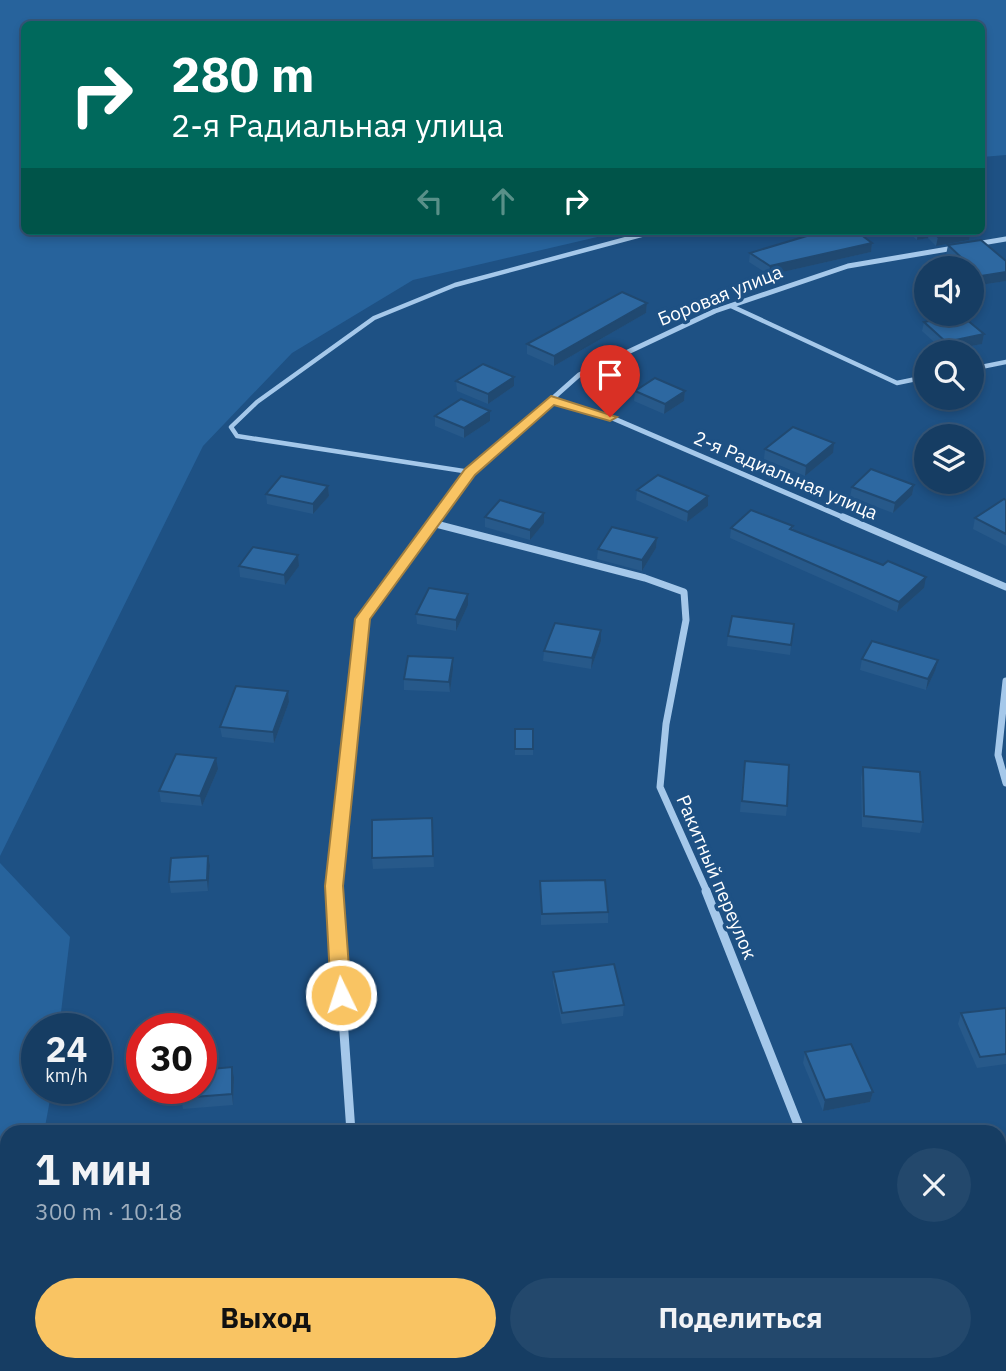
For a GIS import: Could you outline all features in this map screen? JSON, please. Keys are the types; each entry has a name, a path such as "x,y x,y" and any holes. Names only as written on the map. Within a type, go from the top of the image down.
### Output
{"street":[{"name":"Боровая улица","path":"351,1125 334,886 362,619 432,523 470,472 579,375 731,306 848,265 1006,239"},
{"name":"2-я Радиальная улица","path":"551,400 610,417 1006,587"},
{"name":"Ракитный переулок","path":"432,523 645,578 684,592 686,620 666,724 660,787 702,881 798,1125"},
{"path":"1006,681 998,755 1006,783"}],"lane":[{"path":"470,472 237,436 231,427 257,402 374,318 454,285 641,235"},
{"path":"731,306 897,383 914,379"},
{"path":"984,366 1006,362"}],"shaded area":[{"path":"0,0 1006,0 1006,155 985,157 985,21 21,21 21,235 606,235 413,280 292,353 203,446 0,856"},
{"path":"0,863 70,937 61,1013 21,1013 21,1104 49,1104 45,1125 0,1125"}],"building":[{"path":"810,235 861,235 872,243 770,266 750,253"},
{"path":"981,240 1006,261 1006,272 984,276 984,256 960,256 948,245"},
{"path":"622,292 647,303 554,356 527,344"},
{"path":"928,326 974,326 984,334 956,340 944,340"},
{"path":"483,364 514,377 488,394 456,381"},
{"path":"655,378 685,391 665,404 635,391"},
{"path":"461,399 490,411 464,428 435,416"},
{"path":"793,427 834,443 806,466 765,449"},
{"path":"871,469 914,485 895,503 852,487"},
{"path":"658,475 708,496 688,512 637,490"},
{"path":"281,476 328,486 313,504 266,494"},
{"path":"500,500 544,513 530,530 485,517"},
{"path":"1006,500 1006,534 975,518"},
{"path":"751,510 793,526 790,529 883,565 888,561 926,577 899,602 731,528"},
{"path":"612,527 657,538 642,560 598,549"},
{"path":"253,547 298,555 284,575 239,566"},
{"path":"429,588 468,594 456,620 416,614"},
{"path":"732,616 794,624 791,645 728,636"},
{"path":"555,623 601,630 592,658 544,651"},
{"path":"872,641 938,660 928,679 862,659"},
{"path":"408,656 453,658 449,682 404,679"},
{"path":"236,686 288,691 273,732 220,727"},
{"path":"515,729 533,729 533,749 515,749"},
{"path":"176,754 216,758 200,796 159,791"},
{"path":"745,761 789,765 787,806 742,801"},
{"path":"863,767 920,772 923,822 864,816"},
{"path":"432,818 433,856 372,858 372,820"},
{"path":"208,856 207,880 169,882 171,858"},
{"path":"605,880 608,912 542,914 540,881"},
{"path":"614,964 624,1005 562,1013 553,972"},
{"path":"1006,1008 1006,1054 980,1057 961,1013"},
{"path":"851,1044 873,1092 825,1100 805,1052"},
{"path":"232,1067 232,1094 217,1095 217,1068"}],"route":[{"path":"341,995 334,886 362,619 470,472 551,400 610,417"}]}
